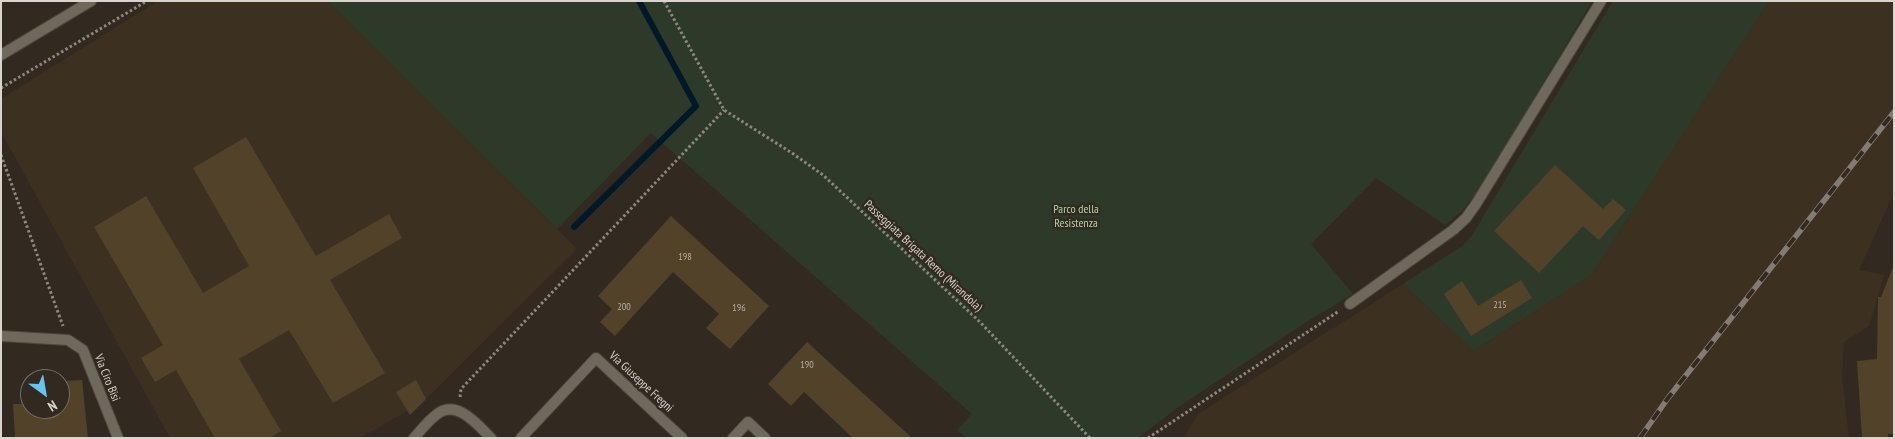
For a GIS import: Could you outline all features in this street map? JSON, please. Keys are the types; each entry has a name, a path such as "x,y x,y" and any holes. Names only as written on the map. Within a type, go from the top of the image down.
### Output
{"street":[{"path":"1,55 91,1"},
{"path":"1350,304 1453,230 1466,218 1601,1"},
{"path":"1,336 68,340"},
{"name":"Via Ciro Bisi","path":"68,340 83,350 118,438"},
{"name":"Via Giuseppe Fregni","path":"521,438 596,358 682,438"},
{"path":"414,438 437,414 448,409 467,415 491,438"},
{"path":"733,438 748,422 765,438"}],"path":[{"path":"1,88 147,1"},
{"path":"458,411 461,389 724,110 664,1"},
{"name":"Passeggiata Brigata Remo (Mirandola)","path":"724,110 792,152 823,175 980,322 1090,438"},
{"path":"1,155 68,340"},
{"path":"1148,438 1350,304"}],"shaded area":[{"path":"158,1 327,1 577,249 410,415 407,411 360,438 170,438 1,132 1,99"},
{"path":"1769,1 1894,1 1894,193 1859,270 1884,275 1869,326 1844,342 1842,376 1849,438 1184,438 1198,414 1403,284 1474,351 1592,274"}],"green space":[{"name":"Parco della Resistenza","path":"327,1 1592,1 1482,186 1462,211 1445,225 1376,178 1311,244 1353,294 1308,321 1177,408 1138,438 966,438 957,430 972,414 651,133 557,229"},
{"path":"1613,1 1769,1 1592,274 1474,351 1403,284 1462,246 1471,237"}],"building":[{"path":"246,137 316,256 389,214 402,238 330,280 385,373 333,403 289,330 239,359 281,431 270,438 215,438 176,370 155,382 141,358 163,345 94,227 146,196 203,293 249,266 193,168"},
{"path":"1555,165 1603,209 1613,199 1626,210 1599,240 1583,226 1539,273 1494,231"},
{"path":"671,216 769,306 730,349 706,328 719,314 673,272 615,336 600,322 612,309 598,296"},
{"path":"1893,267 1894,434 1888,434 1888,438 1862,438 1857,361 1877,359 1878,297 1881,297"},
{"path":"1521,280 1532,298 1471,336 1444,294 1462,281 1478,306"},
{"path":"807,342 912,438 853,438 804,392 791,406 768,384"},
{"path":"82,380 88,438 15,438 13,404 20,404 20,419 70,419 70,381"},
{"path":"416,380 426,399 410,415 396,392"}],"waterway":[{"path":"574,227 696,106 639,1"}],"railway":[{"path":"1640,438 1668,398 1894,112"}]}
